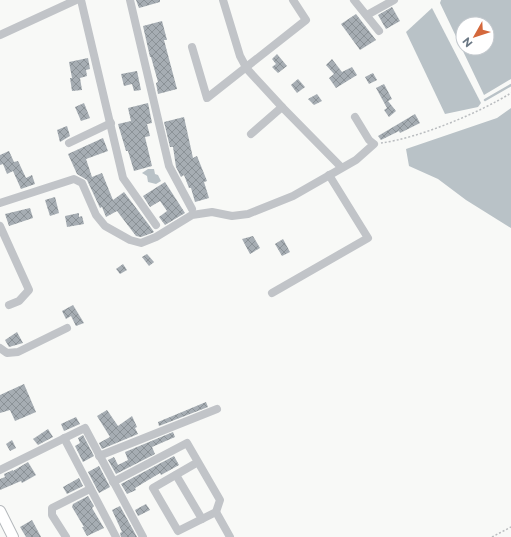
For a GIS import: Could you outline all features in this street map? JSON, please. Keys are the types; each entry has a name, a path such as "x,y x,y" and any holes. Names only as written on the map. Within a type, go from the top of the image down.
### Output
{"main road":[{"path":"0,511 13,537"}],"street":[{"path":"0,35 76,0"},
{"path":"80,0 111,123 123,178 156,225"},
{"path":"130,0 169,166 192,209"},
{"path":"223,0 240,56 247,69 282,108 341,168"},
{"path":"192,47 207,98 247,69 306,20 293,0"},
{"path":"354,0 379,31"},
{"path":"367,15 394,0"},
{"path":"250,134 282,108"},
{"path":"0,203 74,179 82,183 96,216 105,226 130,240 141,243 156,237 192,215 212,212 232,216 248,214 293,196 329,174 356,160 374,144 369,140 355,117"},
{"path":"68,143 111,123"},
{"path":"272,294 368,238 329,174"},
{"path":"0,226 29,290 19,301 9,305"},
{"path":"0,348 7,353 18,352 67,328"},
{"path":"99,456 217,409"},
{"path":"0,470 85,428 142,537"},
{"path":"64,438 116,537"},
{"path":"113,482 186,443 198,462 220,500 216,512 178,531 153,488 198,462"},
{"path":"176,475 202,519"},
{"path":"66,537 52,515 52,508 90,489"},
{"path":"216,512 230,537"}],"path":[{"path":"374,144 392,141 425,131 476,111 511,93"},
{"path":"492,537 511,526"}],"shaded area":[{"path":"441,0 511,0 511,79 484,95 465,56 495,56 495,16 455,16 455,34 440,3"},
{"path":"432,8 455,53 455,56 457,56 481,103 478,107 445,114 406,32"},
{"path":"511,108 511,228 466,200 438,179 409,166 406,149 497,118"},
{"path":"148,169 154,169 155,174 158,175 161,181 156,184 148,182 147,176 142,173"}],"building":[{"path":"136,0 160,0 160,2 139,8"},
{"path":"392,7 400,21 386,29 378,15"},
{"path":"356,14 376,40 360,50 341,24"},
{"path":"162,21 167,40 164,40 177,89 158,94 156,83 158,82 150,57 143,26"},
{"path":"277,54 287,66 278,73 272,67 276,64 272,59"},
{"path":"88,58 90,69 86,70 87,76 80,78 82,90 72,91 70,78 72,78 69,62"},
{"path":"332,59 342,72 352,67 357,75 336,88 329,78 334,74 326,65"},
{"path":"137,71 141,90 134,91 132,84 124,86 121,74"},
{"path":"373,73 377,80 369,84 365,77"},
{"path":"298,79 305,87 297,93 291,85"},
{"path":"384,84 392,99 388,101 396,111 389,117 384,110 387,108 376,88"},
{"path":"317,94 322,101 314,105 308,99"},
{"path":"84,103 90,118 81,121 75,107"},
{"path":"148,103 152,123 147,124 150,136 145,137 152,166 134,171 118,124 131,121 128,108"},
{"path":"415,114 420,123 381,140 378,136"},
{"path":"184,117 193,158 197,156 207,181 204,182 209,198 195,202 191,188 189,188 184,175 181,177 176,167 173,147 170,147 164,122"},
{"path":"67,126 70,136 60,142 57,130"},
{"path":"103,138 108,151 86,159 92,177 102,173 113,200 124,192 154,232 141,237 136,236 117,211 106,217 102,207 100,208 87,180 77,174 68,154"},
{"path":"9,151 14,162 18,161 26,178 32,175 35,184 21,189 13,171 7,174 3,164 0,165 0,155"},
{"path":"165,182 185,213 165,225 159,217 167,211 160,201 150,207 143,196"},
{"path":"55,197 59,213 50,216 45,200"},
{"path":"30,208 33,218 9,226 5,214"},
{"path":"79,213 79,217 82,216 84,224 67,227 65,216"},
{"path":"253,236 260,248 250,254 242,239"},
{"path":"283,239 290,252 282,256 275,244"},
{"path":"147,254 154,262 149,266 142,257"},
{"path":"123,264 127,270 120,274 116,269"},
{"path":"73,305 84,323 76,326 71,316 66,319 62,311"},
{"path":"17,332 23,343 9,347 5,340"},
{"path":"24,384 36,412 15,421 10,410 0,413 0,395"},
{"path":"206,402 208,407 159,426 158,422"},
{"path":"107,410 118,426 132,416 137,427 135,428 138,434 102,449 99,443 110,437 97,416"},
{"path":"76,417 80,424 64,431 61,424"},
{"path":"48,429 53,437 38,445 33,439"},
{"path":"173,432 175,437 152,447 155,454 116,474 108,460 114,457 118,465 128,460 125,452"},
{"path":"83,435 94,456 83,462 75,446 80,443 78,438"},
{"path":"12,440 16,448 10,451 6,444"},
{"path":"174,456 179,465 161,475 160,473 135,488 136,490 127,494 121,484"},
{"path":"28,462 36,475 22,483 21,481 0,490 0,479 5,477 4,474 13,471"},
{"path":"99,466 110,487 99,493 88,472"},
{"path":"79,478 83,486 67,494 63,487"},
{"path":"88,496 94,506 92,508 104,528 87,536 82,527 84,527 72,507 73,504"},
{"path":"146,504 150,510 138,516 135,510"},
{"path":"120,506 137,537 121,537 120,533 122,532 112,510"},
{"path":"32,520 41,537 26,537 20,527"}],"waterway":[{"path":"485,100 511,85"}]}
